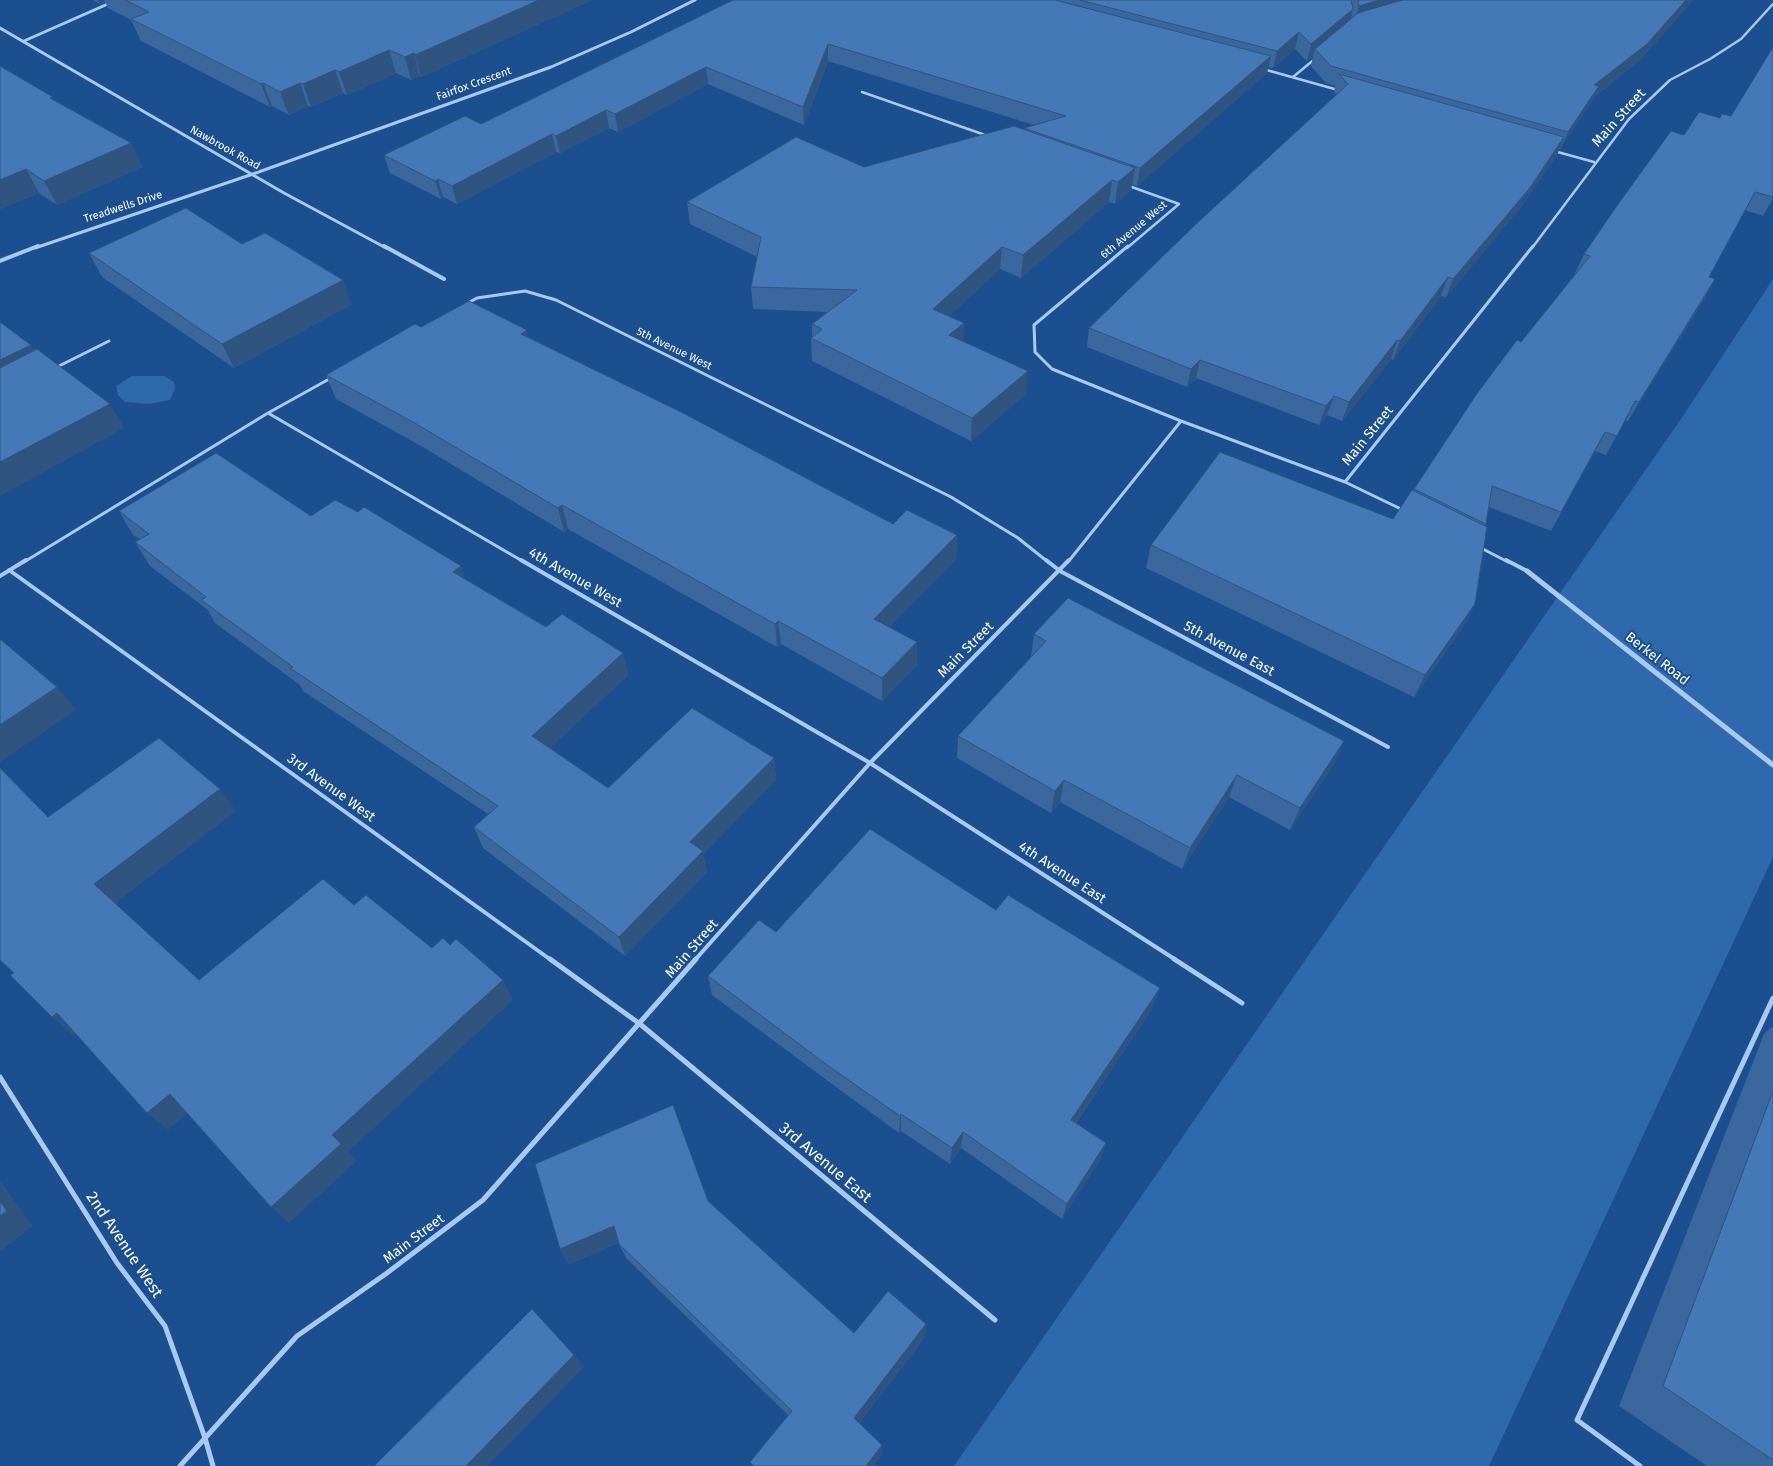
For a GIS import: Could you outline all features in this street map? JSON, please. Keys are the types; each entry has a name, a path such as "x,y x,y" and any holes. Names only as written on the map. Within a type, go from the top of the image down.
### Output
{"street":[{"path":"24,41 117,0"},
{"name":"Fairfox Crescent","path":"253,174 551,67 632,32 695,0"},
{"name":"Nawbrook Road","path":"0,28 231,163 444,280"},
{"name":"Treadwells Drive","path":"0,261 74,233 253,174"},
{"name":"Berkel Road","path":"1526,571 1773,765"}],"lane":[{"name":"Main Street","path":"180,1466 297,1336 387,1273 483,1200 870,763 1060,571 1181,421 1345,482 1516,268 1594,162 1629,119 1670,80 1710,59 1741,39 1773,4"},
{"path":"1293,77 1322,52"},
{"path":"1254,67 1340,90"},
{"path":"862,92 993,138"},
{"path":"1547,149 1594,162"},
{"name":"6th Avenue West","path":"1124,184 1179,204 1034,325 1035,352 1052,369 1181,421"},
{"name":"5th Avenue West","path":"460,307 477,298 525,291 556,300 951,497 1018,538 1060,571"},
{"path":"50,370 109,341"},
{"path":"0,576 268,412 338,374"},
{"name":"4th Avenue West","path":"268,412 870,763"},
{"path":"1345,482 1406,512"},
{"path":"1475,545 1526,571"},
{"name":"3rd Avenue West","path":"9,570 640,1024"},
{"name":"5th Avenue East","path":"1060,571 1388,747"},
{"name":"4th Avenue East","path":"870,763 1242,1002"},
{"path":"1640,1466 1576,1420 1773,998"},
{"name":"3rd Avenue East","path":"640,1024 995,1320"},
{"name":"2nd Avenue West","path":"0,1077 117,1263 164,1326 205,1438 213,1466"}],"shaded area":[{"path":"1773,279 1773,857 1489,1466 954,1466 1683,416"},
{"path":"132,376 164,376 174,382 175,389 170,400 149,404 125,402 118,395 116,386"}],"building":[{"path":"125,0 539,0 415,55 414,53 405,57 389,50 339,72 335,70 280,92 131,19 149,12"},
{"path":"733,0 1055,0 1271,56 1140,168 1024,128 1066,116 828,44 803,107 706,67 615,114 606,110 556,136 552,134 452,186 438,179 435,181 384,155 465,116 481,124"},
{"path":"1080,0 1351,0 1353,9 1311,44 1299,32 1277,51"},
{"path":"1358,0 1380,0 1359,6"},
{"path":"1402,0 1686,0 1647,44 1594,85 1599,86 1568,132 1331,66 1315,49 1358,13"},
{"path":"1773,47 1773,197 1755,192 1709,277 1715,279 1639,402 1635,401 1617,436 1605,432 1561,512 1492,486 1486,524 1414,489 1476,395 1517,340 1521,342 1590,256 1584,254 1671,131 1684,135 1699,112 1720,118 1722,114 1731,116"},
{"path":"0,66 53,97 50,98 131,143 44,181 26,169 0,180"},
{"path":"1339,74 1564,137 1529,189 1453,279 1448,277 1400,341 1397,340 1349,402 1334,396 1326,406 1200,360 1191,369 1089,328 1196,224 1348,84"},
{"path":"1014,126 1135,168 1118,182 1112,180 1023,255 1002,247 933,309 964,323 949,335 1028,371 972,418 811,338 822,329 812,324 857,290 751,287 761,237 687,202 796,137 864,167"},
{"path":"186,208 242,244 265,233 343,280 222,344 89,253"},
{"path":"469,301 527,330 521,334 683,413 893,524 907,510 957,535 874,619 917,642 882,678 778,621 775,624 562,505 558,508 413,422 326,375 415,324 421,327"},
{"path":"0,322 31,345 0,360"},
{"path":"37,349 110,404 0,462 0,368"},
{"path":"1220,452 1393,519 1412,490 1487,527 1475,604 1425,675 1151,545"},
{"path":"216,453 311,516 335,500 358,512 364,507 461,566 453,572 546,627 562,614 623,653 532,736 608,788 692,708 774,758 690,842 703,851 619,937 474,827 498,806 290,668 293,667 201,600 206,597 135,542 149,534 119,511"},
{"path":"1068,598 1344,741 1300,808 1237,775 1190,848 1064,780 1055,791 958,736 1046,641 1034,634"},
{"path":"0,639 57,687 0,725"},
{"path":"159,738 220,789 94,884 199,980 323,879 354,905 366,895 432,948 443,938 450,945 456,939 503,980 332,1135 341,1144 271,1207 170,1094 147,1113 57,1013 52,1017 10,975 14,973 0,960 0,768 48,817"},
{"path":"870,829 996,910 1008,895 1160,988 1071,1120 1106,1143 1067,1204 963,1132 952,1148 901,1114 900,1116 830,1067 708,976 759,920 776,932"},
{"path":"1773,1091 1773,1460 1663,1386"},
{"path":"673,1105 708,1201 854,1333 888,1291 926,1324 854,1418 882,1445 866,1466 754,1466 750,1462 792,1411 619,1244 614,1226 560,1249 535,1164"},
{"path":"0,1201 7,1211 0,1216"},
{"path":"532,1309 574,1355 466,1466 374,1466"}]}
